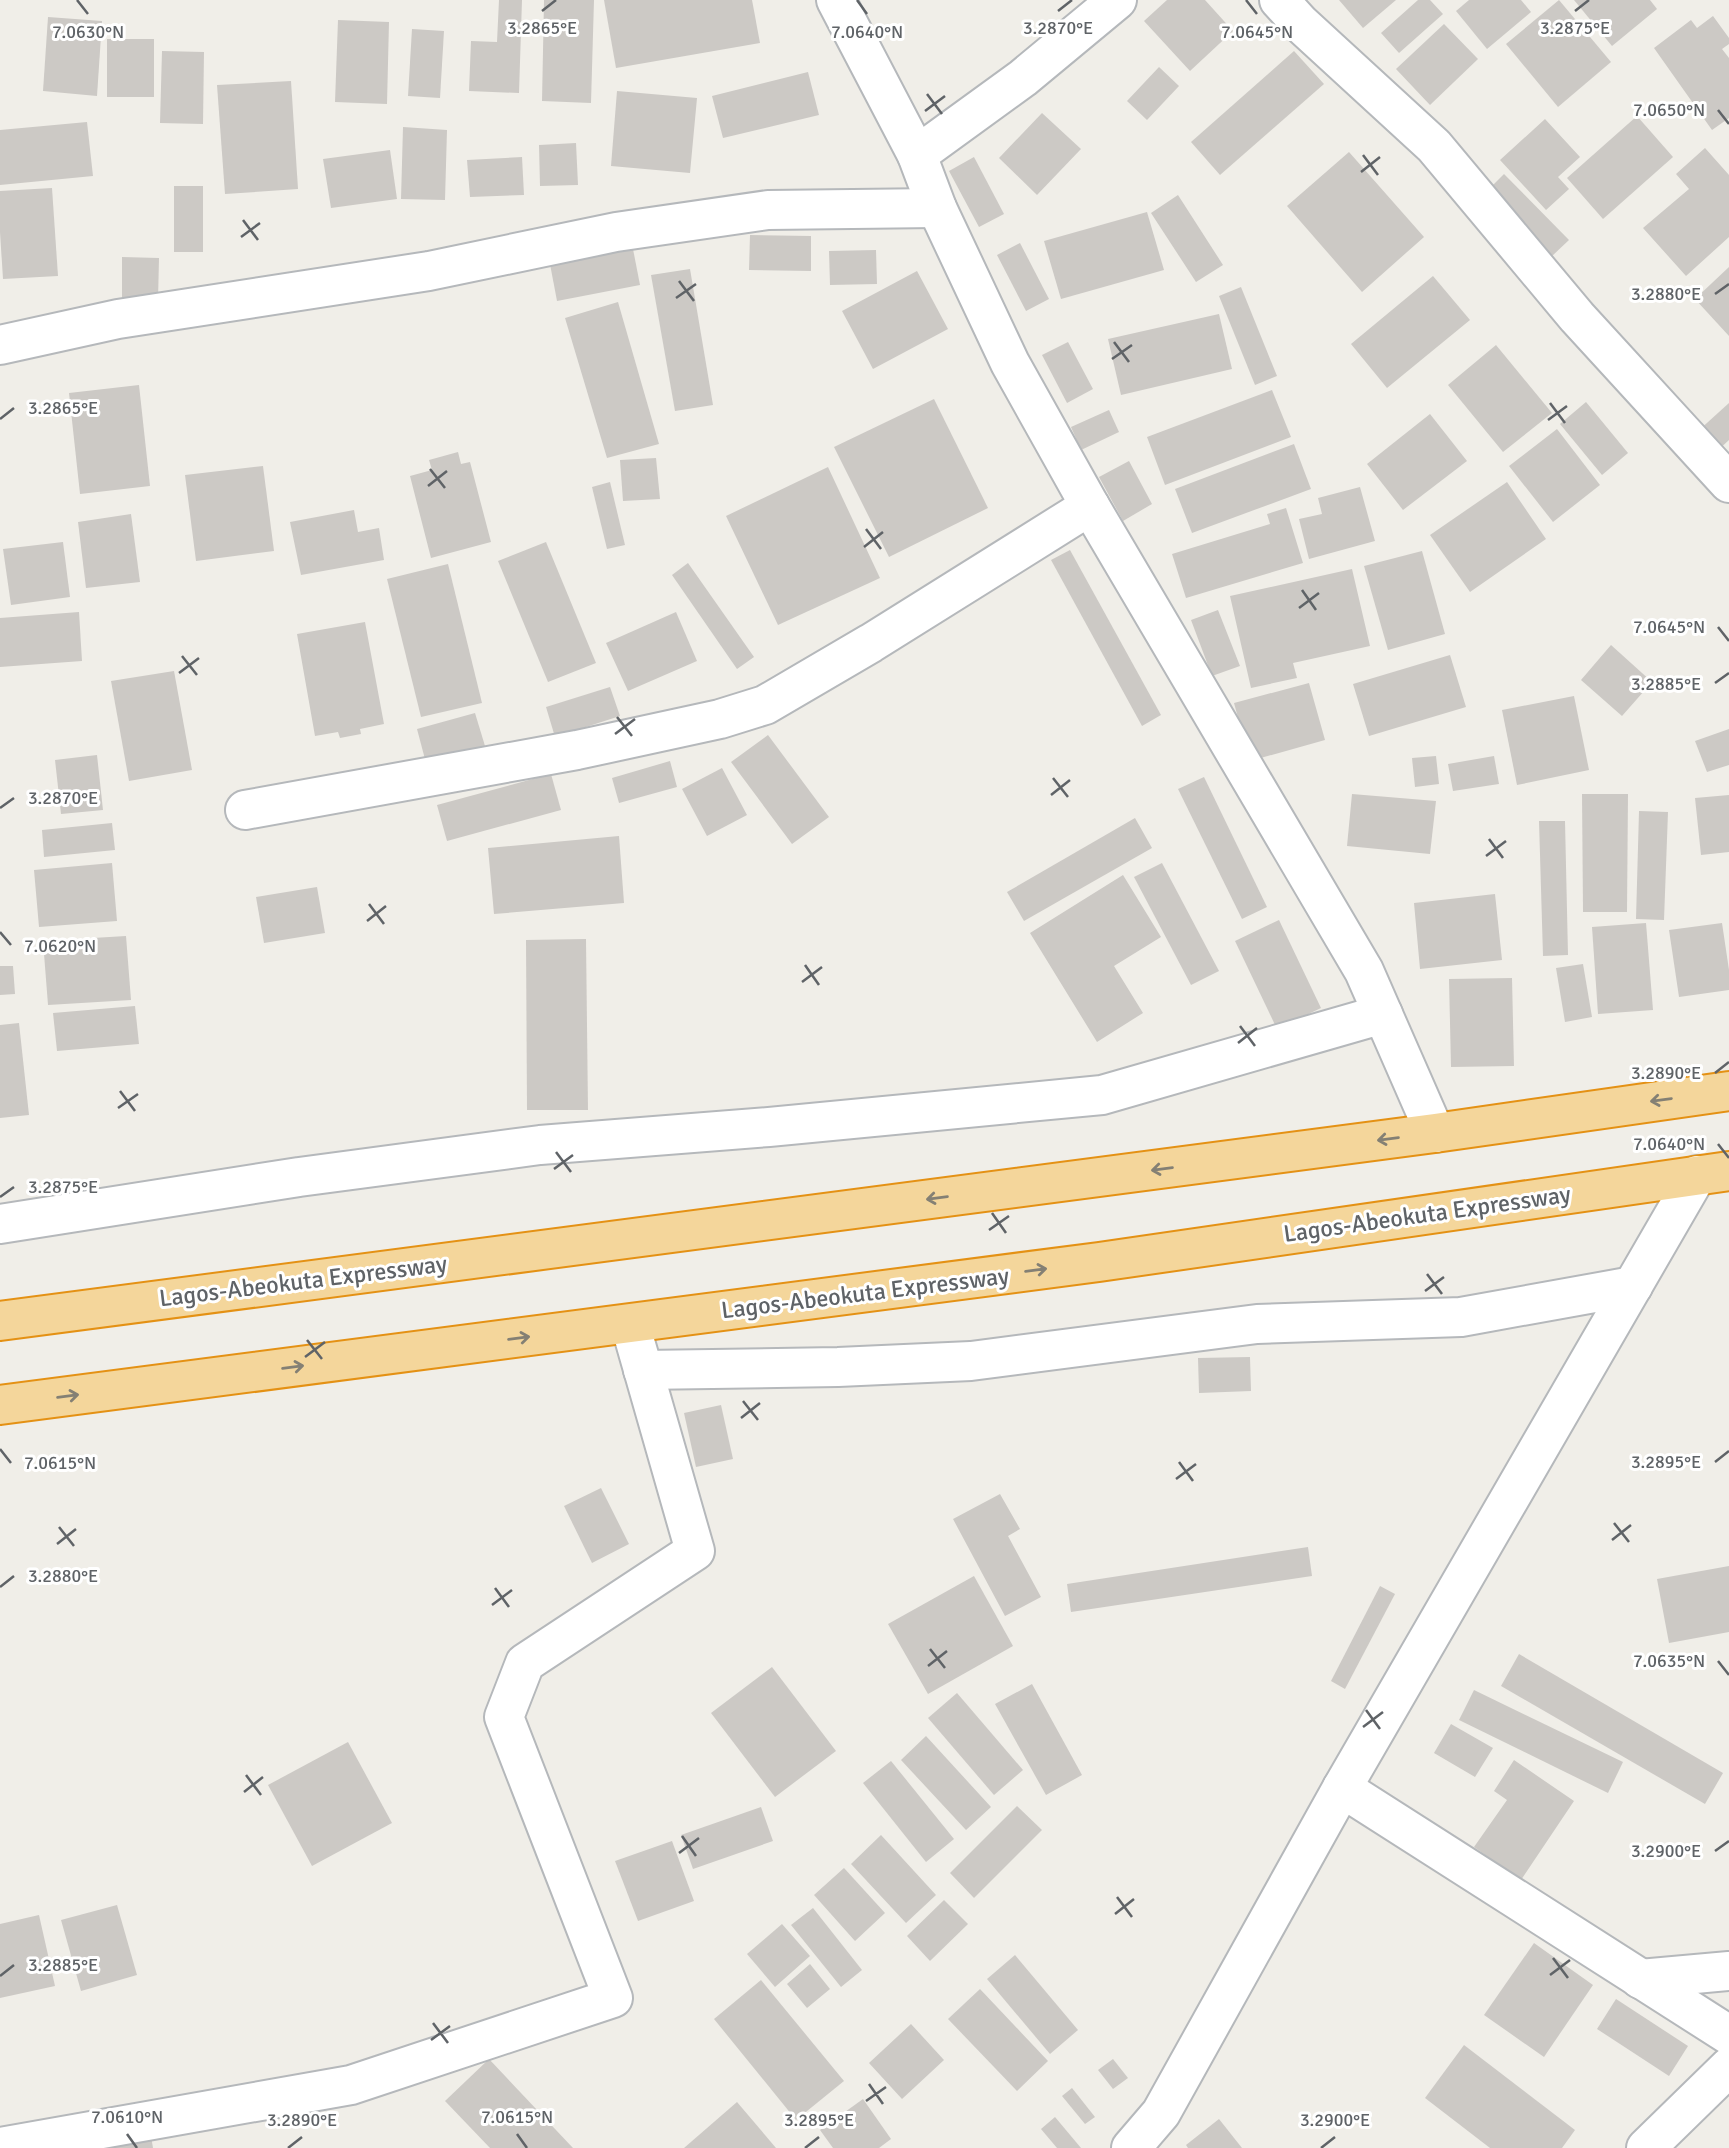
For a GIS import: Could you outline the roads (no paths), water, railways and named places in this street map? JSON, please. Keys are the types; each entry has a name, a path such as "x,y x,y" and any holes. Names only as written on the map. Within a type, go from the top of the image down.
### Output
{"highway":[{"name":"Lagos-Abeokuta Expressway","path":"0,1321 1435,1133 1729,1091"},
{"name":"Lagos-Abeokuta Expressway","path":"0,1405 1099,1262 1713,1173"}],"street":[{"path":"836,0 917,155 937,208 1010,363 1090,506 1364,971 1435,1133"},
{"path":"917,155 1023,78 1117,0"},
{"path":"1279,0 1300,23 1434,146 1577,317 1729,483"},
{"path":"0,345 170,310 429,271 630,230 768,210 937,208"},
{"path":"245,810 577,750 720,719 765,705 872,643 1090,506"},
{"path":"0,1224 299,1177 540,1145 769,1127 1102,1094 1383,1014"},
{"path":"1131,2148 1161,2113 1342,1788 1633,1286 1713,1173"},
{"path":"643,1370 838,1367 971,1361 1257,1324 1461,1317 1633,1286"},
{"path":"0,2147 352,2085 613,1998 504,1717 525,1663 695,1551 630,1324"},
{"path":"1342,1788 1729,2035"},
{"path":"1640,1979 1729,1971"},
{"path":"1646,2148 1729,2067"}]}
